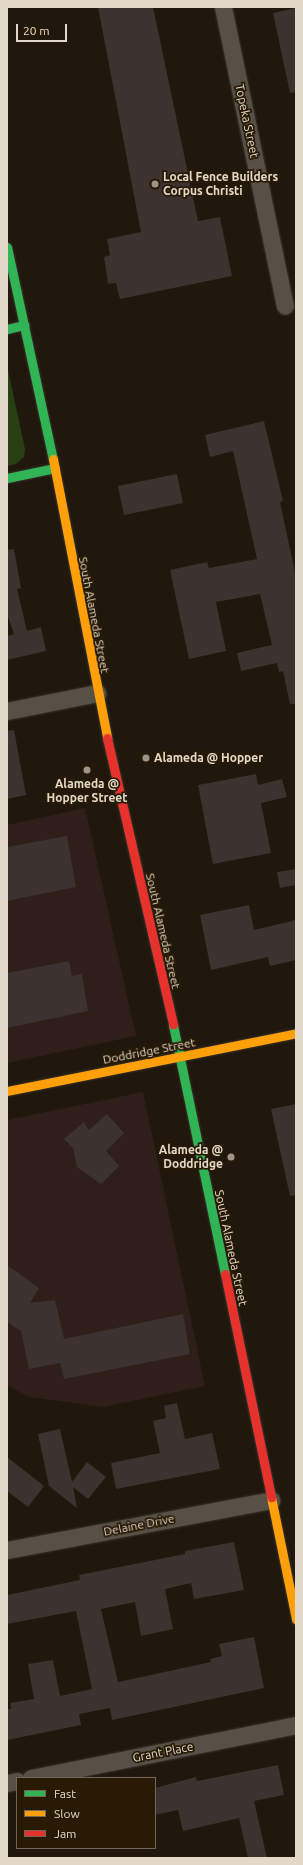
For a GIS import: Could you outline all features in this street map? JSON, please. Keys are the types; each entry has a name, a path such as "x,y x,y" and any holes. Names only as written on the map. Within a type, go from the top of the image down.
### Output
{"main road":[{"name":"South Alameda Street","path":"7,248 55,468 97,693 180,1057 271,1500 291,1568 296,1620"},
{"path":"7,329 25,326"},
{"path":"7,478 55,468"},
{"name":"Doddridge Street","path":"7,1091 296,1033"}],"street":[{"name":"Topeka Street","path":"223,7 285,306"},
{"path":"7,711 97,693"},
{"name":"Delaine Drive","path":"7,1550 271,1500"},
{"name":"Grant Place","path":"36,1777 296,1725"}],"shaded area":[{"path":"85,808 136,1036 7,1063 7,825"},
{"path":"143,1092 205,1386 103,1407 29,1397 7,1385 7,1120"}],"green space":[{"path":"7,365 25,449 24,457 16,464 7,466"}],"building":[{"path":"98,7 153,7 198,221 220,217 232,276 120,299 116,283 108,284 104,257 110,255 107,239 141,232"},
{"path":"296,8 296,92 290,93 273,13"},
{"path":"264,421 283,501 280,502 296,577 296,704 290,704 283,671 279,672 277,663 241,671 237,653 272,645 260,594 216,602 226,651 189,659 170,570 207,562 209,568 257,559 233,451 210,457 205,435"},
{"path":"177,474 183,503 124,515 118,486"},
{"path":"14,549 21,588 17,589 27,631 41,627 46,651 7,660 7,636 14,634 7,614 7,550"},
{"path":"14,730 26,795 7,799 7,731"},
{"path":"256,774 258,785 282,779 287,797 261,803 271,853 213,864 198,785"},
{"path":"67,836 76,887 7,901 7,847"},
{"path":"296,869 296,885 280,888 277,872"},
{"path":"249,905 254,930 296,920 296,960 270,966 268,957 211,970 200,915"},
{"path":"69,961 72,976 82,974 88,1011 7,1028 7,973"},
{"path":"296,1104 296,1195 290,1196 271,1109"},
{"path":"107,1114 124,1133 106,1151 119,1166 101,1184 77,1167 73,1148 64,1139 84,1122 89,1130"},
{"path":"7,1265 39,1288 30,1303 55,1300 64,1339 183,1314 190,1354 64,1379 60,1363 29,1369 21,1331 7,1322"},
{"path":"177,1403 185,1439 212,1433 220,1469 116,1489 111,1463 160,1453 153,1421 166,1418 164,1406"},
{"path":"60,1429 72,1482 87,1462 106,1477 88,1499 73,1487 77,1508 49,1486 38,1434"},
{"path":"7,1457 44,1486 28,1507 7,1491"},
{"path":"234,1542 244,1590 194,1599 191,1583 165,1589 173,1629 141,1636 135,1602 101,1609 118,1682 211,1662 210,1659 222,1656 219,1644 254,1637 264,1688 112,1720 110,1708 79,1714 81,1725 7,1740 7,1709 11,1709 10,1703 34,1699 28,1664 53,1660 60,1696 92,1689 76,1611 7,1624 7,1595 80,1580 79,1575 185,1554 185,1551"},
{"path":"278,1765 284,1795 254,1801 267,1858 248,1858 239,1818 183,1831 178,1810 156,1815 156,1788 196,1777 197,1781"}],"traffic: fast":[{"path":"7,247 53,459"},
{"path":"7,329 25,325"},
{"path":"7,478 55,468"},
{"path":"173,1025 225,1274"}],"traffic: slow":[{"path":"53,459 107,738"},
{"path":"7,1091 296,1033"},
{"path":"271,1497 296,1619"}],"traffic: jam":[{"path":"107,738 173,1025"},
{"path":"225,1274 271,1497"}],"place":[{"name":"Local Fence Builders Corpus Christi","path":"155,184"},
{"name":"Alameda @ Hopper","path":"146,758"},
{"name":"Alameda @ Hopper Street","path":"87,770"},
{"name":"Alameda @ Doddridge","path":"231,1157"}]}
